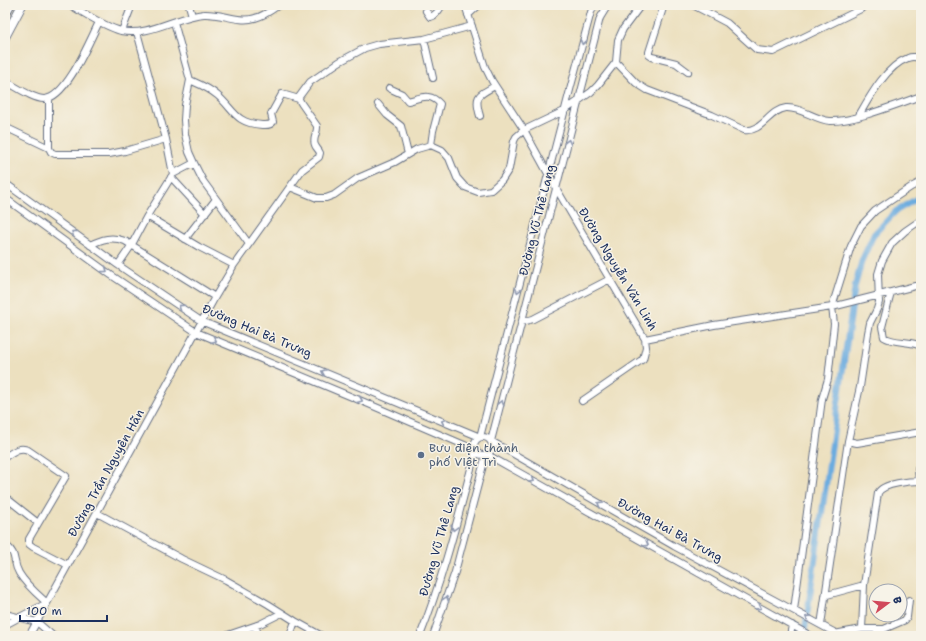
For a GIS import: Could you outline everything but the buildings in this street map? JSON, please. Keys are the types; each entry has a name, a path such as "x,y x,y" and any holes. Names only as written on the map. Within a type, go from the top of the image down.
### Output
{"main road":[{"path":"5,14 10,5"},
{"path":"5,37 22,5"}],"street":[{"path":"70,5 99,22 122,31 137,32 192,16 205,14 243,19 255,18 267,13 279,5"},
{"path":"122,31 132,5"},
{"path":"189,5 192,16"},
{"path":"426,11 427,15 432,17 437,14 442,5"},
{"name":"Đường Nguyễn Văn Linh","path":"465,5 485,67 495,86 524,130 556,188 645,339 714,325 835,306 876,295 921,286"},
{"path":"468,16 479,5"},
{"name":"Đường Vũ Thê Lang","path":"480,437 564,110 591,12 595,5"},
{"name":"Đường Vũ Thê Lang","path":"491,441 600,18 606,5"},
{"path":"290,187 317,198 326,198 334,195 358,178 388,165 417,149 431,145 442,150 449,158 456,178 465,187 478,192 491,190 502,180 509,169 516,137 524,130 579,101 598,85 616,62 618,40 623,29 640,5"},
{"path":"664,5 649,55 676,63 688,72"},
{"path":"693,5 727,23 757,50 773,52 865,5"},
{"path":"5,81 35,97 43,99 49,98 60,91 69,81 99,22"},
{"path":"174,22 190,80 185,105 184,120 185,134 194,163 203,181 249,244"},
{"path":"190,80 218,96 237,117 248,122 268,125 272,124 273,122 271,114 282,94 299,99 310,82 339,62 365,48 379,44 424,40 472,26"},
{"path":"137,32 166,139 172,176 205,214"},
{"path":"424,40 433,78"},
{"path":"858,117 876,86 886,75 907,58 920,58"},
{"path":"616,62 636,83 647,90 712,115 744,130 750,131 756,129 775,113 785,108 797,110 817,118 830,121 858,117 921,96"},
{"path":"480,116 477,98 482,93 495,86"},
{"path":"389,88 402,94 408,101 425,96 440,104 431,145"},
{"path":"49,98 49,148"},
{"name":"Đường Trần Nguyên Hãn","path":"29,636 234,265 302,170 319,157 320,154 314,144 318,128 299,99"},
{"path":"378,104 387,115 400,126 408,154"},
{"path":"5,127 49,148 51,152 55,154 109,154 166,139"},
{"path":"118,265 131,246 147,216 172,176 194,163"},
{"path":"794,610 822,398 828,379 835,306 851,246 861,226 875,211 911,186 921,182"},
{"name":"Đường Hai Bà Trưng","path":"5,183 118,265 202,321 480,437"},
{"name":"Đường Hai Bà Trưng","path":"5,198 111,275 196,332 476,450"},
{"path":"185,239 216,199"},
{"path":"147,216 185,239 234,265"},
{"path":"821,625 827,595 848,441 860,387 870,323 877,309 876,295 878,274 882,261 892,243 905,231 921,220"},
{"path":"90,245 102,239 113,238 124,241 215,297"},
{"path":"522,322 533,319 610,279"},
{"path":"891,292 882,327 884,337 890,341 916,343 921,346"},
{"path":"582,401 643,359 646,347 645,339"},
{"path":"848,441 857,443 921,432"},
{"path":"480,437 486,437 491,441 492,449 486,454 480,454 476,450 475,443 480,437"},
{"name":"Đường Hai Bà Trưng","path":"491,441 674,546 794,610 836,635"},
{"path":"5,457 17,449 23,448 66,476 29,539 29,544 68,565"},
{"name":"Đường Vũ Thê Lang","path":"420,636 444,568 476,450"},
{"name":"Đường Vũ Thê Lang","path":"433,636 455,572 486,454"},
{"name":"Đường Hai Bà Trưng","path":"486,454 811,636"},
{"path":"862,629 864,585 880,489 892,484 920,481 918,469 921,463"},
{"path":"5,497 38,523"},
{"path":"97,513 182,559 226,580 322,636"},
{"path":"5,625 47,603 26,584 19,573 14,553 6,545"},
{"path":"827,595 864,585"},
{"path":"836,635 862,629 884,629 905,620 909,600"},
{"path":"777,617 783,605"},
{"path":"225,636 255,626 282,613"},
{"path":"5,614 37,622 53,636"},
{"path":"290,636 295,621"},
{"path":"790,636 792,625"},
{"path":"255,626 259,636"}],"waterway":[{"path":"804,636 855,286 862,260 874,234 896,211 921,196"}],"place":[{"name":"Bưu điện thành phố Việt Trì","path":"421,455"}]}
